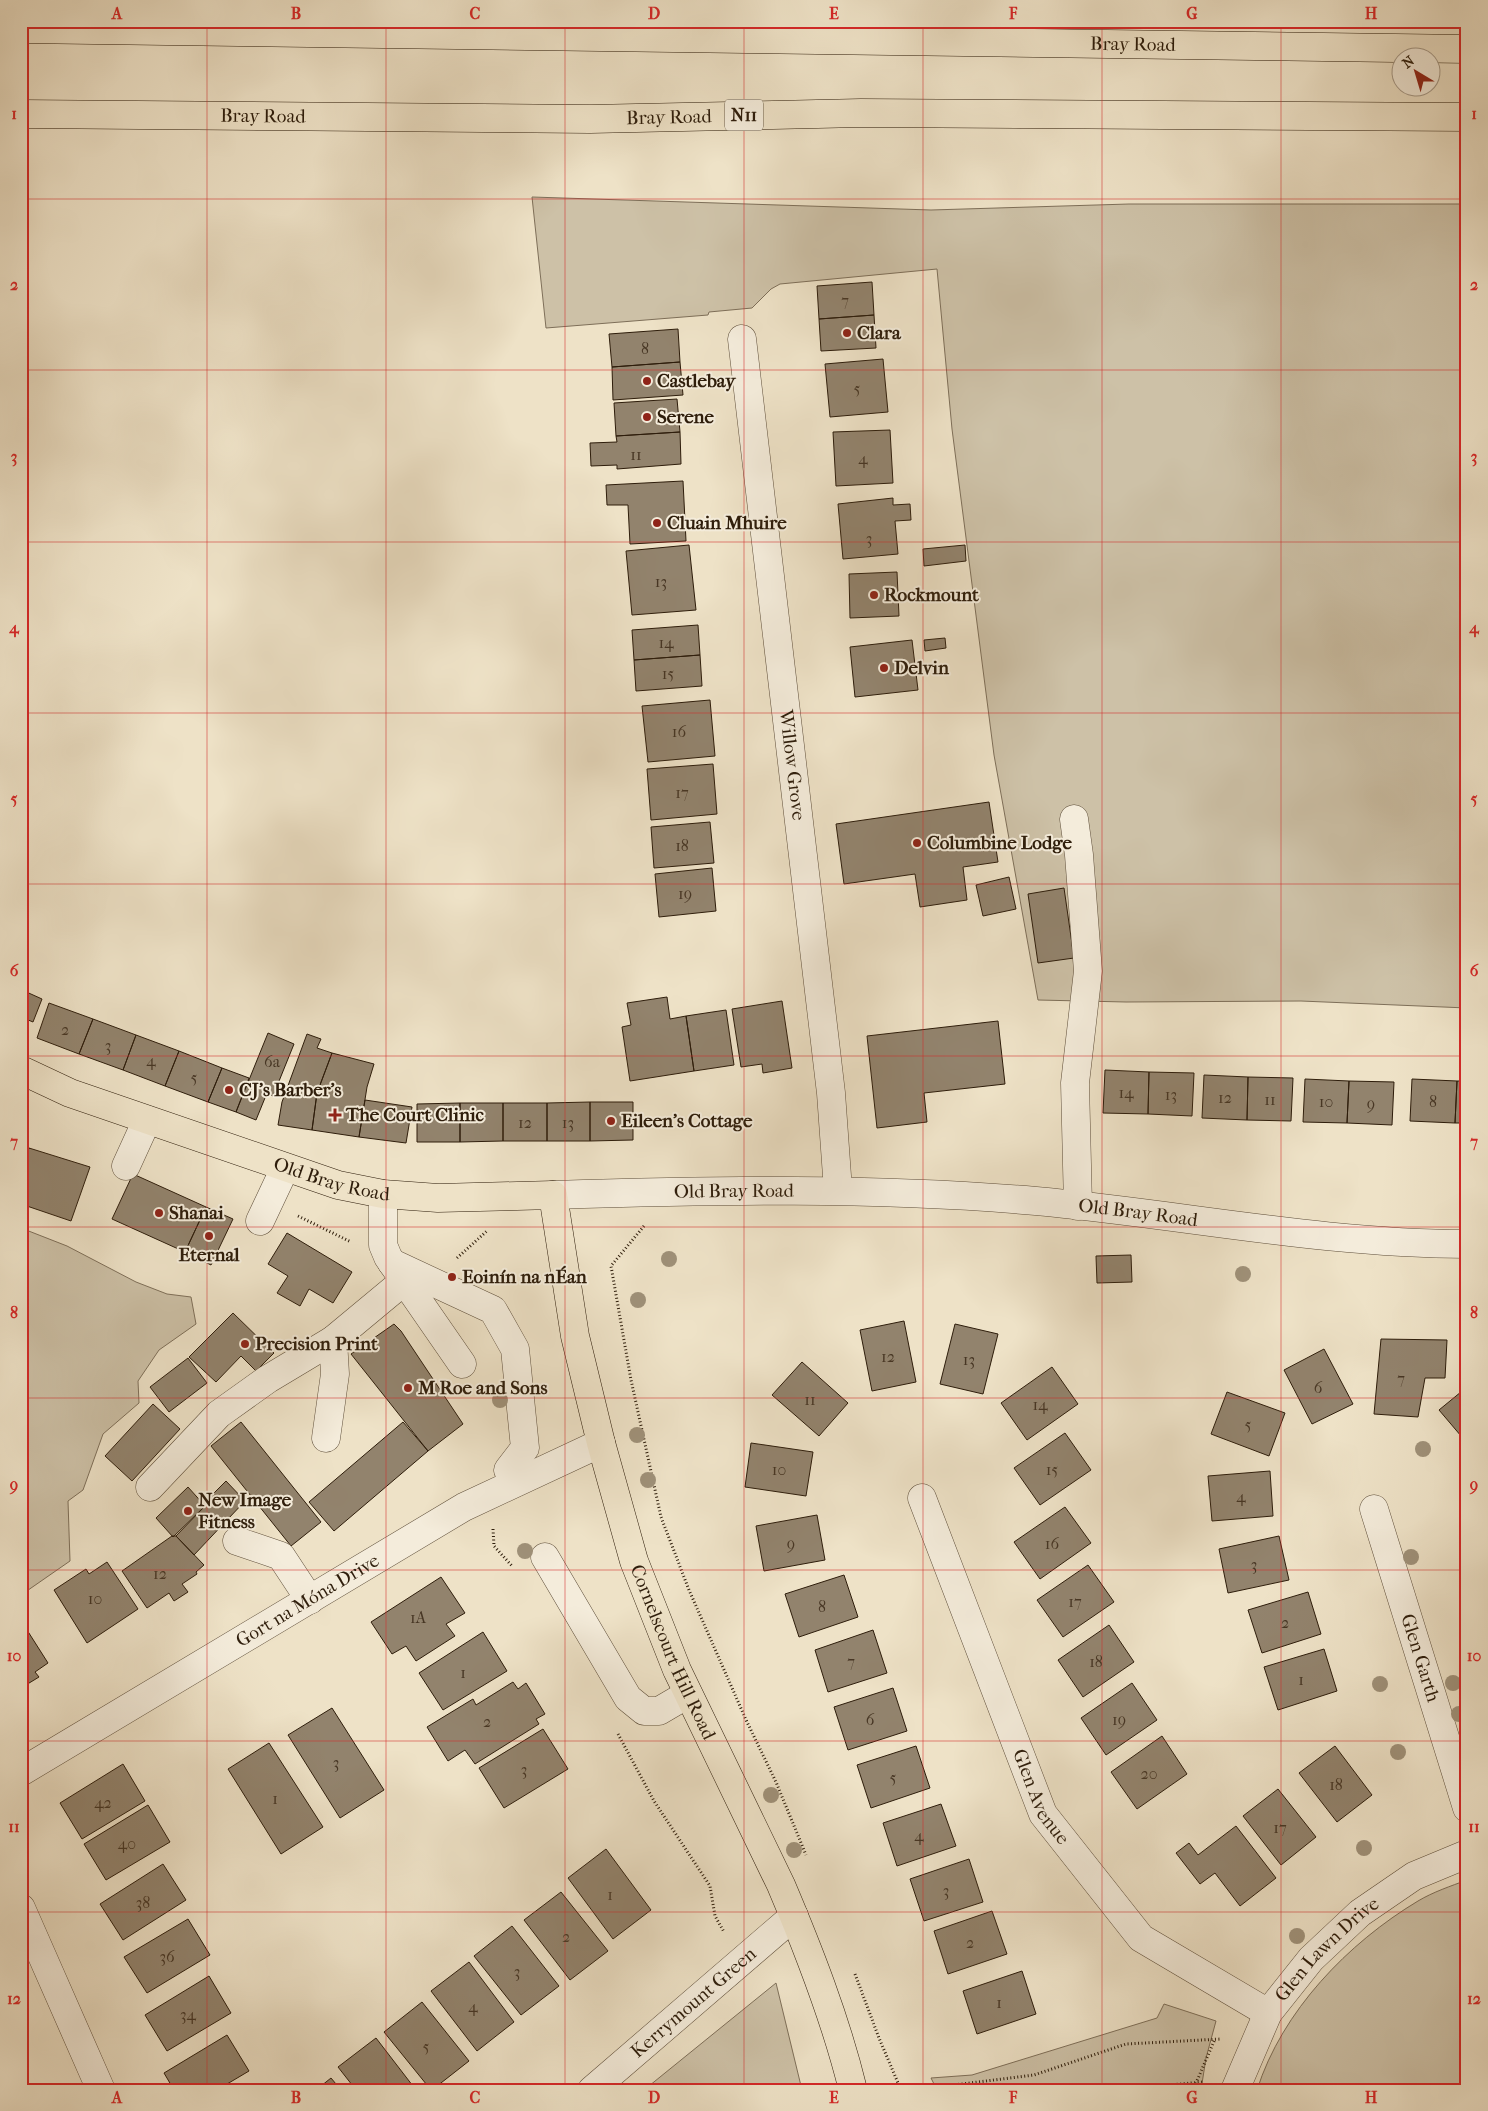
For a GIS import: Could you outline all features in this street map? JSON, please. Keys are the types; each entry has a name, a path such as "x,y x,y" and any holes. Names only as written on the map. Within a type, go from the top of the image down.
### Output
{"main road":[{"name":"Bray Road","path":"21,29 1467,49"},
{"name":"Bray Road","path":"21,114 590,119 861,113 1467,117"},
{"name":"Old Bray Road","path":"21,1070 70,1093 286,1168 338,1184 383,1194 438,1198 553,1195"},
{"name":"Cornelscourt Hill Road","path":"553,1195 575,1336 601,1443 634,1561 688,1694 781,1885 794,1916 844,2054 853,2090"}],"street":[{"name":"Willow Grove","path":"742,339 831,1093 838,1190"},
{"path":"1074,819 1079,855 1088,971 1076,1083 1078,1206"},
{"path":"126,1166 147,1120"},
{"path":"264,1212 286,1168"},
{"name":"Old Bray Road","path":"553,1195 838,1190 966,1196 1078,1206 1321,1236 1467,1244"},
{"path":"383,1194 383,1246 398,1272 462,1364"},
{"path":"398,1272 438,1284 493,1310 515,1349 525,1448 508,1470"},
{"path":"150,1487 219,1414 268,1379 333,1340 398,1272"},
{"path":"326,1438 335,1374 333,1340"},
{"name":"Gort na Móna Drive","path":"21,1772 464,1507 601,1443"},
{"name":"Glen Avenue","path":"922,1498 1043,1814 1141,1938 1263,2025"},
{"name":"Glen Garth","path":"1374,1509 1467,1808"},
{"path":"237,1541 281,1556 310,1600"},
{"path":"545,1556 628,1698 644,1711 659,1711 688,1694"},
{"name":"Glen Lawn Drive","path":"1236,2088 1263,2025 1311,1959 1360,1913 1414,1876 1467,1854"},
{"path":"21,1908 101,2090"},
{"name":"Kerrymount Green","path":"592,2090 794,1916"}],"path":[{"path":"264,1212 398,1272"},
{"path":"645,1226 611,1266 631,1380 661,1516 689,1590 747,1722 776,1782 809,1863"},
{"path":"438,1284 459,1255 488,1229"},
{"path":"853,1970 901,2090"},
{"path":"931,2090 938,2087 1034,2076 1126,2044 1216,2039 1263,2025"},
{"path":"1193,2090 1216,2039"},
{"path":"1139,2090 1146,2087 1212,2081 1236,2088"}],"shaded area":[{"path":"532,197 931,210 1129,204 1467,204 1467,1008 1301,1001 1126,1002 1038,1000 994,755 952,429 937,269 780,284 771,289 752,308 709,312 708,315 546,328"},
{"path":"21,1228 67,1246 136,1282 167,1294 191,1297 196,1324 159,1350 138,1381 139,1403 103,1434 83,1490 68,1501 70,1561 21,1595"},
{"path":"1467,1880 1467,2090 1257,2090 1268,2061 1283,2033 1300,2007 1343,1958 1392,1918 1418,1901"},
{"path":"776,1983 802,2090 644,2090"},
{"path":"1164,2004 1216,2021 1206,2058 1201,2090 937,2090 931,2078 972,2075 1157,2018"}],"building":[{"path":"872,282 874,315 819,319 817,286"},
{"name":"Clara","path":"874,315 876,348 821,351 819,319"},
{"path":"678,329 680,362 612,367 609,334"},
{"path":"883,359 888,412 830,417 825,364"},
{"name":"Castlebay","path":"680,362 683,395 613,400 612,367"},
{"name":"Serene","path":"677,399 680,432 616,436 614,403"},
{"path":"890,430 893,483 836,486 833,432"},
{"path":"680,432 681,464 617,469 617,465 591,466 590,443 617,442 616,436"},
{"name":"Cluain Mhuire","path":"683,481 686,541 630,544 628,505 607,505 606,485"},
{"path":"893,498 893,505 910,504 911,520 895,521 898,554 843,559 838,504"},
{"path":"689,545 696,610 632,615 626,551"},
{"path":"965,545 966,561 924,566 923,549"},
{"name":"Rockmount","path":"897,572 899,616 850,618 849,574"},
{"path":"698,625 700,655 634,660 632,630"},
{"path":"945,638 946,648 925,651 924,640"},
{"name":"Delvin","path":"912,640 918,690 855,697 850,647"},
{"path":"700,655 702,686 636,691 634,660"},
{"path":"710,700 715,756 648,762 642,706"},
{"path":"713,764 717,814 651,820 647,769"},
{"name":"Columbine Lodge","path":"989,802 998,862 963,867 967,900 920,907 915,874 844,884 836,824"},
{"path":"710,822 714,863 654,868 651,827"},
{"path":"712,868 716,911 659,917 655,874"},
{"path":"1009,877 1016,909 983,916 976,885"},
{"path":"1064,888 1074,958 1038,963 1028,894"},
{"path":"22,990 42,999 33,1022 21,1017"},
{"path":"667,997 670,1019 686,1016 694,1071 630,1081 622,1027 631,1025 627,1003"},
{"path":"782,1001 792,1068 763,1073 762,1064 741,1067 732,1009"},
{"path":"49,1003 93,1019 79,1054 37,1038"},
{"path":"726,1010 734,1065 694,1071 686,1016"},
{"path":"93,1019 136,1035 123,1070 79,1054"},
{"path":"998,1021 1005,1084 924,1093 927,1122 877,1128 867,1036"},
{"path":"268,1033 294,1044 273,1096 267,1093 256,1120 236,1112"},
{"path":"307,1034 321,1039 317,1048 332,1053 317,1093 312,1130 278,1125 282,1102"},
{"path":"136,1035 179,1051 165,1086 123,1070"},
{"path":"179,1051 222,1068 208,1102 165,1086"},
{"path":"332,1053 374,1064 367,1087 359,1137 312,1130 317,1093"},
{"name":"CJ's Barber's","path":"222,1068 249,1078 236,1112 208,1102"},
{"path":"1105,1070 1149,1072 1148,1114 1103,1113"},
{"path":"1149,1072 1194,1073 1192,1116 1148,1114"},
{"path":"1204,1075 1248,1077 1247,1120 1202,1118"},
{"path":"1248,1077 1293,1078 1291,1121 1247,1120"},
{"path":"1305,1079 1349,1081 1347,1123 1303,1122"},
{"path":"1412,1079 1457,1081 1455,1123 1410,1121"},
{"path":"1349,1081 1394,1082 1392,1125 1347,1123"},
{"path":"1457,1081 1467,1081 1467,1123 1455,1123"},
{"path":"365,1100 412,1107 406,1143 359,1137"},
{"path":"590,1102 590,1141 547,1141 547,1103"},
{"name":"Eileen's Cottage","path":"590,1102 633,1102 633,1140 590,1141"},
{"path":"460,1103 460,1142 417,1142 417,1104"},
{"path":"460,1103 503,1103 503,1141 460,1142"},
{"path":"503,1103 547,1103 547,1141 503,1141"},
{"path":"21,1145 29,1148 21,1172"},
{"path":"29,1148 90,1167 71,1221 21,1204 21,1172"},
{"name":"Shanai","path":"133,1174 206,1207 185,1252 112,1219"},
{"name":"Eternal","path":"206,1207 233,1219 211,1265 185,1252"},
{"path":"287,1233 352,1272 333,1303 309,1289 300,1306 277,1293 288,1276 268,1264"},
{"path":"1131,1255 1132,1282 1097,1283 1096,1256"},
{"path":"233,1313 274,1353 256,1371 241,1356 216,1382 189,1357"},
{"path":"904,1321 916,1382 872,1391 860,1330"},
{"name":"M Roe and Sons","path":"394,1324 401,1331 463,1424 428,1451 351,1354"},
{"path":"955,1324 998,1334 983,1394 940,1384"},
{"path":"1381,1339 1447,1340 1445,1378 1425,1378 1418,1417 1374,1414"},
{"path":"1324,1349 1353,1404 1312,1424 1284,1370"},
{"path":"188,1358 207,1383 169,1412 150,1387"},
{"path":"802,1362 848,1403 819,1436 772,1395"},
{"path":"1052,1367 1078,1404 1027,1440 1001,1403"},
{"path":"1467,1387 1467,1443 1439,1410"},
{"path":"1227,1392 1285,1413 1269,1456 1211,1434"},
{"path":"153,1404 180,1429 132,1481 105,1456"},
{"path":"241,1422 321,1522 291,1546 211,1446"},
{"path":"403,1422 428,1451 334,1531 309,1502"},
{"path":"1065,1433 1091,1470 1040,1505 1014,1468"},
{"path":"751,1443 813,1452 806,1496 745,1487"},
{"path":"1270,1471 1273,1516 1212,1521 1208,1476"},
{"path":"226,1481 245,1501 194,1555 176,1536 205,1506 203,1504"},
{"path":"188,1487 205,1506 173,1537 156,1518"},
{"path":"1065,1507 1091,1543 1040,1579 1014,1542"},
{"path":"817,1515 825,1560 764,1571 756,1526"},
{"path":"172,1536 176,1536 204,1565 196,1572 197,1574 182,1584 188,1592 174,1601 169,1593 147,1608 122,1571"},
{"path":"1279,1536 1289,1580 1228,1593 1219,1549"},
{"path":"107,1562 138,1609 87,1643 54,1590 86,1569 89,1574"},
{"path":"1088,1565 1114,1602 1063,1637 1037,1600"},
{"path":"844,1575 858,1617 799,1637 785,1594"},
{"path":"441,1577 465,1613 446,1624 455,1636 416,1661 406,1646 392,1654 371,1622"},
{"path":"1308,1592 1321,1634 1262,1653 1248,1610"},
{"path":"1109,1625 1134,1662 1083,1697 1058,1660"},
{"path":"27,1630 48,1663 35,1672 39,1677 21,1688 21,1633"},
{"path":"873,1630 887,1673 828,1692 815,1650"},
{"path":"483,1632 507,1671 443,1710 419,1673"},
{"path":"1324,1649 1337,1691 1278,1710 1264,1667"},
{"path":"513,1682 518,1689 526,1683 545,1714 536,1719 539,1724 475,1764 465,1750 448,1761 427,1727 473,1699 476,1705"},
{"path":"1132,1683 1157,1720 1106,1755 1081,1718"},
{"path":"893,1688 907,1731 848,1750 834,1707"},
{"path":"332,1708 384,1790 340,1818 288,1735"},
{"path":"543,1729 568,1769 504,1808 479,1768"},
{"path":"1162,1736 1187,1774 1137,1809 1111,1772"},
{"path":"269,1743 323,1827 281,1854 228,1769"},
{"path":"916,1746 930,1788 871,1808 857,1765"},
{"path":"1335,1746 1372,1795 1337,1822 1299,1773"},
{"path":"123,1764 145,1801 82,1839 60,1803"},
{"path":"1278,1789 1316,1837 1281,1865 1243,1816"},
{"path":"941,1804 956,1846 897,1866 883,1823"},
{"path":"148,1805 170,1842 106,1880 84,1844"},
{"path":"1236,1826 1276,1878 1240,1906 1215,1873 1200,1884 1176,1853 1189,1843 1198,1855"},
{"path":"606,1849 651,1910 613,1939 568,1878"},
{"path":"969,1859 983,1902 924,1921 910,1879"},
{"path":"163,1864 186,1900 123,1940 100,1904"},
{"path":"561,1892 608,1951 570,1980 524,1920"},
{"path":"992,1911 1007,1954 948,1974 934,1931"},
{"path":"188,1919 210,1955 147,1993 124,1957"},
{"path":"512,1926 559,1986 521,2015 474,1956"},
{"path":"469,1962 514,2022 477,2051 431,1991"},
{"path":"1022,1971 1036,2014 977,2034 963,1991"},
{"path":"209,1976 231,2013 167,2051 145,2015"},
{"path":"422,2002 469,2061 432,2090 384,2032"},
{"path":"227,2035 249,2071 217,2090 174,2090 164,2073"},
{"path":"376,2038 416,2090 356,2090 338,2067"},
{"path":"331,2078 341,2090 316,2090"}],"place":[{"name":"Clara","path":"847,333"},
{"name":"Castlebay","path":"647,381"},
{"name":"Serene","path":"647,417"},
{"name":"Cluain Mhuire","path":"657,523"},
{"name":"Rockmount","path":"874,595"},
{"name":"Delvin","path":"884,668"},
{"name":"Columbine Lodge","path":"917,843"},
{"name":"CJ's Barber's","path":"229,1090"},
{"name":"The Court Clinic","path":"335,1115"},
{"name":"Eileen's Cottage","path":"611,1121"},
{"name":"Shanai","path":"159,1213"},
{"name":"Eternal","path":"209,1236"},
{"name":"Eoinín na nÉan","path":"452,1277"},
{"name":"Precision Print","path":"245,1344"},
{"name":"M Roe and Sons","path":"408,1388"},
{"name":"New Image Fitness","path":"188,1511"}]}
